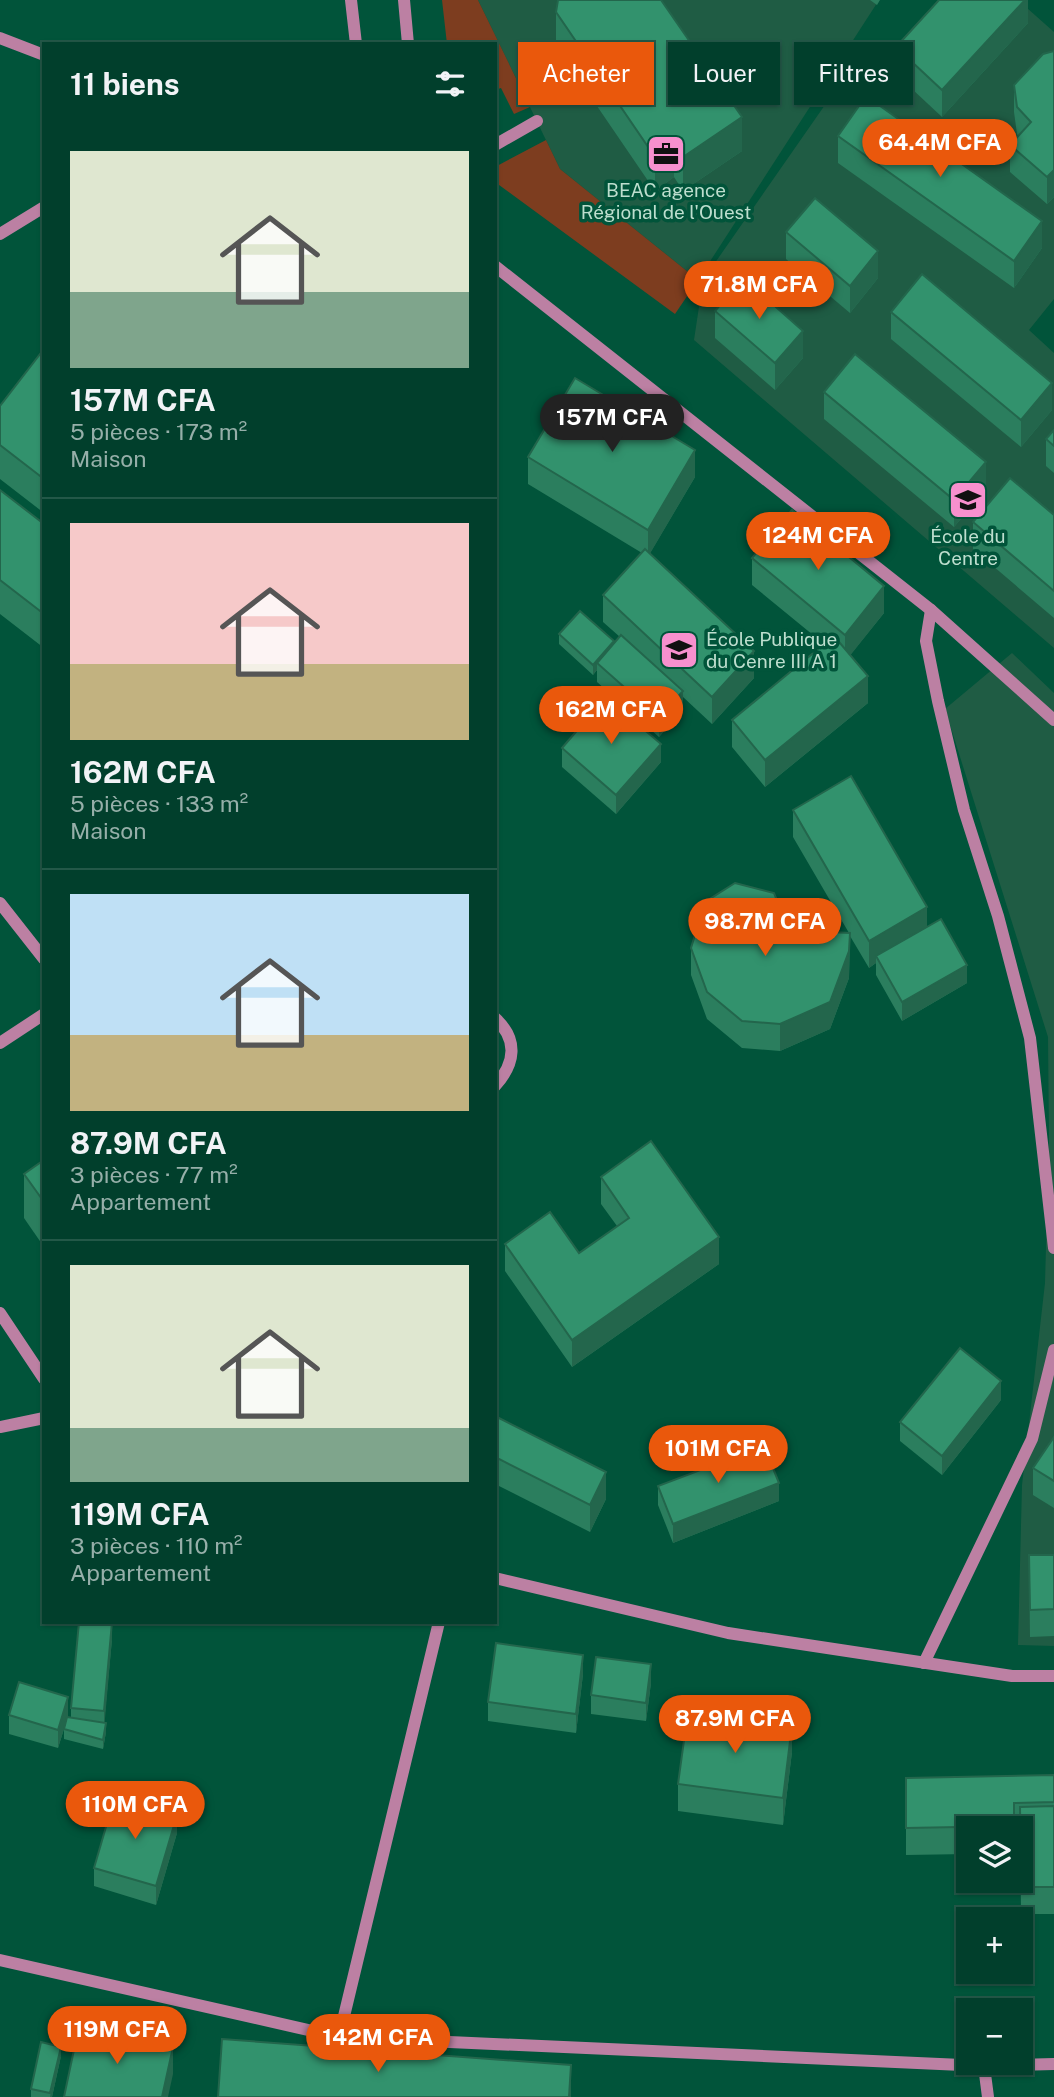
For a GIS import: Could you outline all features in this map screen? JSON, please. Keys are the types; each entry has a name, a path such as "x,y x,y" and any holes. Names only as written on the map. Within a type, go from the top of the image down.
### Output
{"street":[{"path":"351,0 356,42"},
{"path":"404,0 408,42"},
{"path":"0,38 42,54"},
{"path":"497,144 537,121"},
{"path":"0,234 42,208"},
{"path":"497,268 931,610 1054,720"},
{"path":"931,610 926,642 938,701 964,810 998,916 1030,1038 1054,1248"},
{"path":"0,903 42,956"},
{"path":"0,1042 42,1015"},
{"path":"497,1020 511,1041 512,1056 506,1074 497,1084"},
{"path":"0,1314 42,1376"},
{"path":"924,1662 1032,1440 1054,1350"},
{"path":"0,1427 42,1418"},
{"path":"497,1578 728,1633 1012,1676 1054,1676"},
{"path":"339,2037 439,1624"},
{"path":"0,1959 339,2037 956,2065"},
{"path":"1033,2065 1054,2064"},
{"path":"985,2075 988,2097"}],"shaded area":[{"path":"442,0 478,0 518,82 518,105 530,107 514,114 501,88 497,89 497,42 447,42"},
{"name":"BEAC agence Régional de l'Ouest","path":"478,0 879,0 852,42 794,42 794,105 811,105 698,280 560,169 529,105 654,105 654,42 518,42 518,82"},
{"name":"École du Centre","path":"961,0 1018,0 1054,32 1054,299 1029,330 1054,353 1054,648 694,340 703,280 825,105 913,105 913,63"},
{"path":"546,140 560,169 698,280 675,314 497,183 497,166"},
{"path":"1012,653 1054,693 1054,1646 1018,1645 1022,1485 1045,1283 1049,1138 1048,1037 945,709"}],"building":[{"path":"558,0 661,0 690,42 668,42 668,105 734,105 742,117 683,157 674,143 655,157 619,105 654,105 654,42 576,42 556,12"},
{"path":"939,0 1025,0 942,90 913,63 913,42 901,42"},
{"path":"1054,51 1054,170 1047,177 1010,145 1031,122 1017,107 1014,85 1043,54"},
{"path":"860,105 879,105 1042,221 1014,261 838,136"},
{"path":"815,198 878,251 850,286 786,232"},
{"path":"922,274 1052,383 1021,420 891,312"},
{"path":"743,278 803,331 775,363 715,311"},
{"path":"42,352 42,477 0,445 0,406"},
{"path":"855,354 986,462 954,500 824,392"},
{"path":"575,378 695,450 648,530 528,457"},
{"path":"1054,430 1054,446 1046,439"},
{"path":"1010,478 1054,515 1054,591 973,522"},
{"path":"0,490 42,522 42,612 0,580"},
{"path":"792,510 884,586 845,635 752,558"},
{"name":"École Publique du Cenre III A 1","path":"645,549 754,651 712,697 603,595"},
{"path":"580,611 614,641 593,665 559,634"},
{"path":"621,635 683,691 659,718 597,663"},
{"path":"834,636 868,676 765,760 732,720"},
{"path":"606,697 661,744 616,795 562,748"},
{"path":"851,776 927,907 869,941 793,810"},
{"path":"735,883 774,893 789,930 850,933 849,951 830,1002 780,1024 742,1021 707,992 691,948 705,902"},
{"path":"941,919 967,965 902,1002 876,956"},
{"path":"651,1141 719,1237 572,1340 505,1244 550,1212 579,1253 629,1218 601,1177"},
{"path":"42,1161 42,1199 24,1174"},
{"path":"960,1348 1001,1381 942,1456 900,1422"},
{"path":"497,1417 606,1472 590,1505 497,1458"},
{"path":"1054,1437 1054,1481 1033,1468"},
{"path":"764,1446 779,1483 673,1524 658,1486"},
{"path":"1029,1555 1054,1555 1054,1609 1030,1610"},
{"path":"79,1624 112,1624 104,1711 71,1708"},
{"path":"496,1643 583,1655 576,1714 488,1702"},
{"path":"596,1657 651,1664 646,1703 591,1695"},
{"path":"19,1682 68,1697 58,1730 9,1715"},
{"path":"688,1711 792,1725 783,1798 678,1784"},
{"path":"67,1717 106,1723 103,1740 64,1729"},
{"path":"1054,1775 1054,1802 1014,1803 1014,1816 956,1816 956,1827 906,1828 906,1778"},
{"path":"115,1796 177,1815 156,1886 94,1868"},
{"path":"1054,1806 1054,1887 1033,1887 1033,1816 1020,1816 1020,1807"},
{"path":"79,2026 173,2047 162,2097 64,2097"},
{"path":"222,2039 571,2065 569,2097 218,2097"},
{"path":"41,2042 61,2047 50,2093 31,2089"}],"place":[{"name":"BEAC agence Régional de l'Ouest","path":"666,154"},
{"name":"École du Centre","path":"968,500"},
{"name":"École Publique du Cenre III A 1","path":"679,650"}]}
